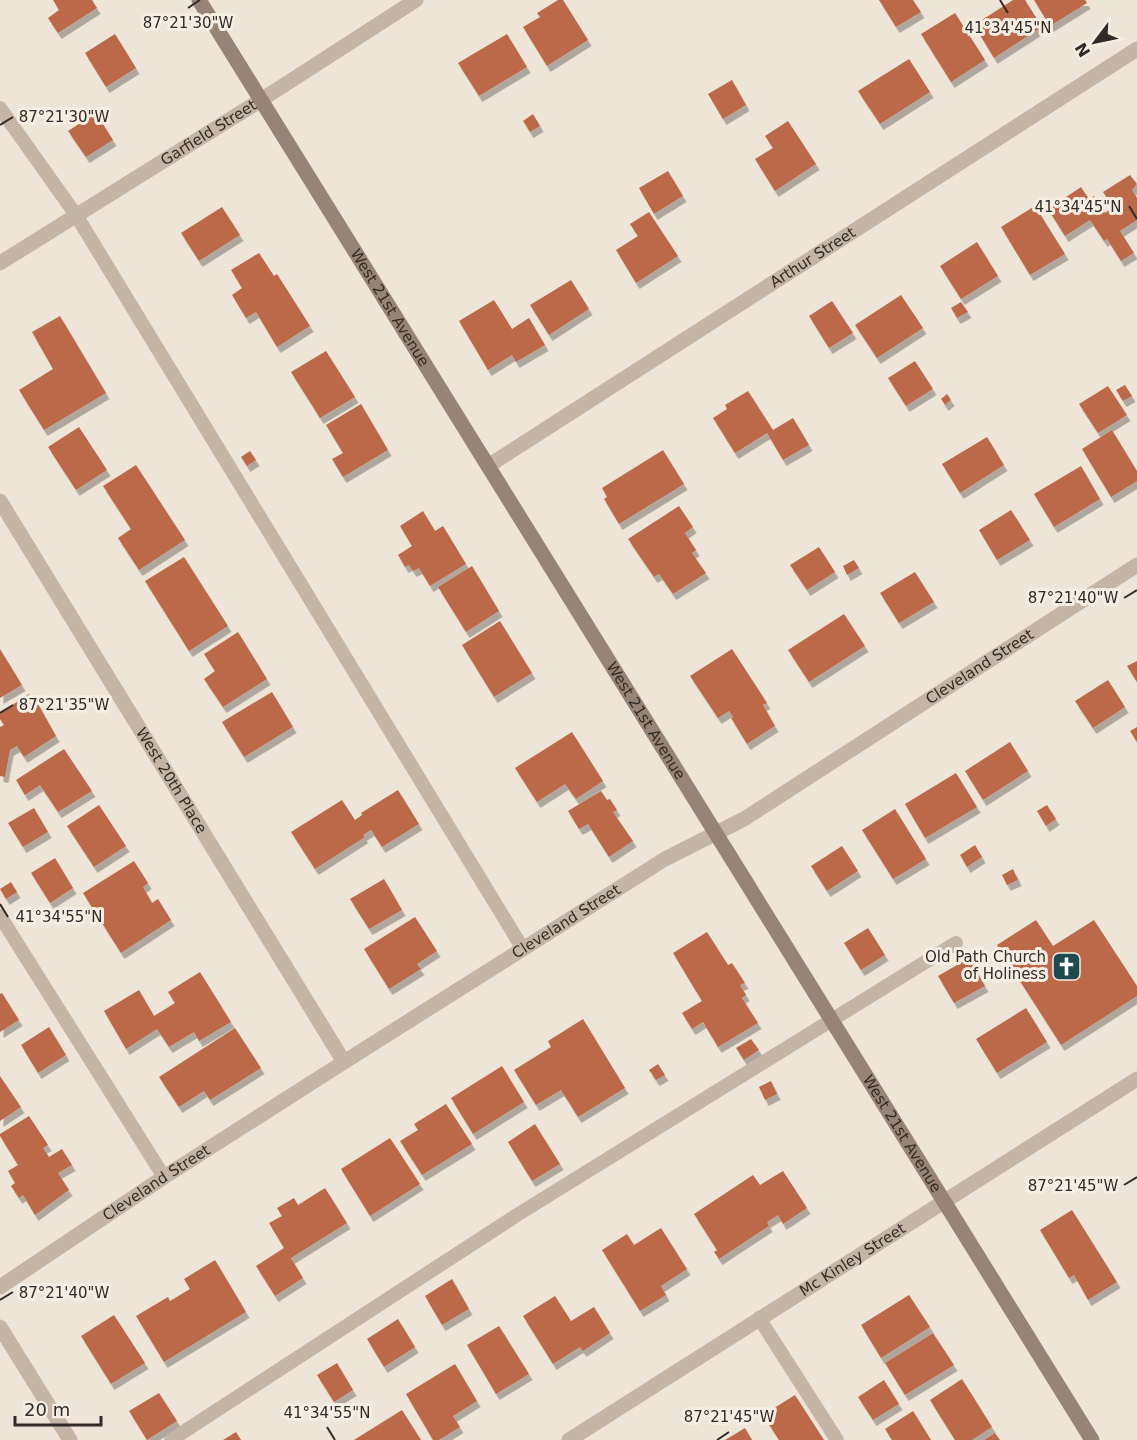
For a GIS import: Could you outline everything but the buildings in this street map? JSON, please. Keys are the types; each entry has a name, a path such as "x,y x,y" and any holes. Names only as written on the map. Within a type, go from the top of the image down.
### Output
{"street":[{"name":"West 21st Avenue","path":"199,0 1092,1440"},
{"name":"Garfield Street","path":"0,263 417,0"},
{"name":"Arthur Street","path":"488,466 1137,49"},
{"name":"West 20th Place","path":"0,501 344,1062"},
{"name":"Cleveland Street","path":"0,1287 164,1177 344,1062 665,859 744,819 1137,565"},
{"name":"Mc Kinley Street","path":"569,1440 1137,1079"},
{"path":"0,1327 69,1440"}],"lane":[{"path":"0,108 76,215 523,949"},
{"path":"0,916 164,1177"},
{"path":"171,1440 517,1215 956,943"},
{"path":"759,1318 837,1440"}],"place":[{"name":"Old Path Church of Holiness","path":"1067,966"}]}
